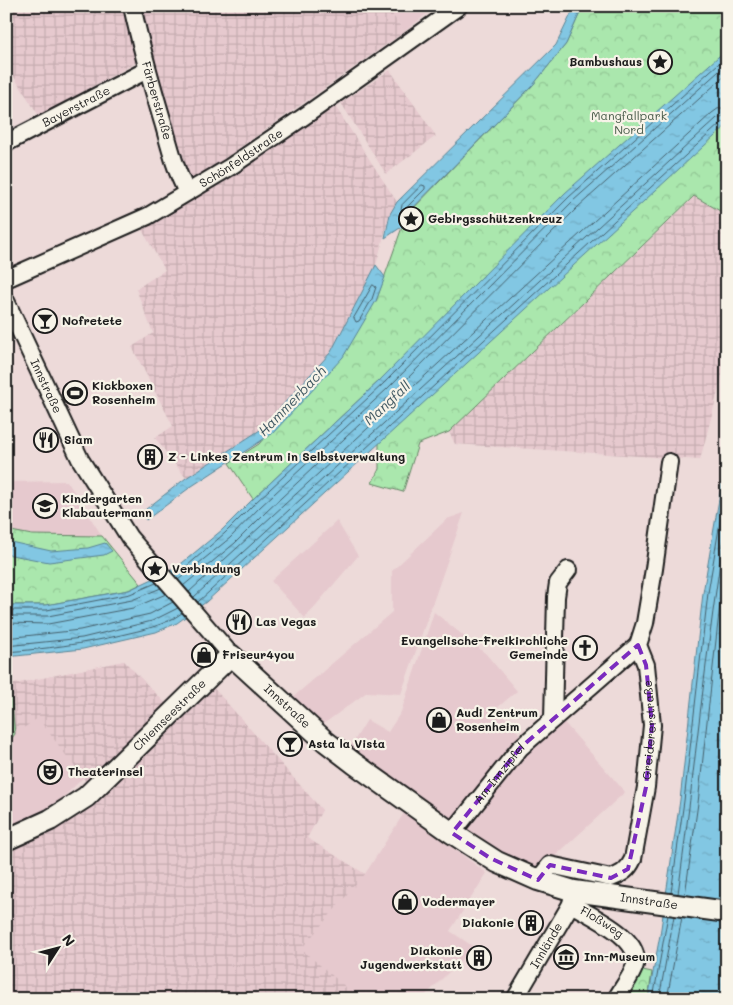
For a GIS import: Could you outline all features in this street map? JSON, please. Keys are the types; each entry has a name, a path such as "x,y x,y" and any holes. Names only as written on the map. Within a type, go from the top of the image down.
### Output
{"main road":[{"name":"Innstraße","path":"231,655 326,741 355,764 452,833 497,862 573,897 646,901 727,912"},
{"name":"Chiemseestraße","path":"6,840 50,820 86,798 231,655"}],"street":[{"name":"Färberstraße","path":"132,6 147,70 182,182 187,192"},
{"name":"Schönfeldstraße","path":"6,279 148,216 230,167 459,6"},
{"name":"Bayerstraße","path":"6,143 147,70"},
{"name":"Innstraße","path":"6,301 80,460 125,531 231,655"},
{"path":"638,645 645,623 650,596 669,462"},
{"path":"553,719 556,597 558,583 568,570"},
{"name":"Am Innzipfel","path":"452,833 520,748 638,645"},
{"name":"Greidererstraße","path":"538,880 550,865 610,878 619,876 628,869 634,859 646,787 652,725 646,665 638,645"},
{"name":"Innlände","path":"515,999 573,897"},
{"name":"Floßweg","path":"573,897 622,934 631,944 636,964 616,999"}],"highlighted area":[{"path":"638,645 646,665 652,725 646,787 628,869 611,878 550,865 538,880 490,858 452,833 520,748"}],"shaded area":[{"path":"6,6 124,6 137,62 39,116 9,69 6,70"},
{"path":"138,6 387,6 404,32 187,185"},
{"path":"387,6 437,6 404,32"},
{"path":"390,70 436,136 386,174 341,103"},
{"path":"333,103 397,202 390,214 376,265 331,352 260,430 186,478 155,438 173,426 132,347 153,333 136,289 165,270 142,230 196,198"},
{"path":"695,196 727,215 727,357 700,460 455,444 449,432"},
{"name":"Kindergarten Klabautermann","path":"67,481 102,536 32,535 6,530 6,482"},
{"path":"464,513 401,694 367,692 322,725 292,698 392,612 392,571 447,519"},
{"path":"337,521 358,556 305,618 271,581"},
{"path":"434,612 486,654 517,691 497,708 530,746 561,719 625,792 541,869 504,854 383,772 351,746 367,720 388,732 401,712"},
{"path":"124,661 169,707 210,684 322,810 307,838 365,874 404,813 487,873 450,931 474,947 422,999 6,999 6,852 54,827 96,795 83,778 46,814 6,831 6,746 15,734 10,685"},
{"path":"124,661 169,707 210,684 322,810 307,838 365,874 301,949 360,999 6,999 6,852 54,827 96,795 38,718 15,734 10,685"}],"green space":[{"name":"Mangfallpark Nord","path":"583,6 727,6 727,215 694,196 449,432 418,444 403,492 372,483 379,469 379,381 253,499 229,463 259,444 376,301 406,216 533,85 566,44"},
{"path":"6,530 32,535 102,536 141,584 129,590 46,605 6,605"},
{"path":"6,685 10,685 15,734 6,746"},
{"path":"638,969 652,972 648,999 621,999"}],"water":[{"path":"575,6 583,6 566,44 533,85 406,215 403,226 385,238 390,214 397,202 556,45"},
{"name":"Mangfall","path":"727,49 727,125 206,602 177,623 156,632 83,649 6,657 6,605 46,605 129,590 176,568 222,530 379,381 565,193"},
{"name":"Hammerbach","path":"376,265 385,277 376,301 343,357 273,433 192,486 146,520 141,513 186,478 260,430 331,352"},
{"path":"727,452 727,999 648,999 660,935 680,800 703,593"},
{"path":"6,541 51,551 88,548 105,543 112,551 104,555 49,562 6,554"}],"place":[{"name":"Bambushaus","path":"660,62"},
{"name":"Gebirgsschützenkreuz","path":"411,219"},
{"name":"Nofretete","path":"45,321"},
{"name":"Kickboxen Rosenheim","path":"75,393"},
{"name":"Siam","path":"46,440"},
{"name":"Z - Linkes Zentrum in Selbstverwaltung","path":"150,457"},
{"name":"Kindergarten Klabautermann","path":"45,506"},
{"name":"Verbindung","path":"155,569"},
{"name":"Las Vegas","path":"239,622"},
{"name":"Evangelische-Freikirchliche Gemeinde","path":"585,648"},
{"name":"Friseur4you","path":"204,655"},
{"name":"Audi Zentrum Rosenheim","path":"439,720"},
{"name":"Asta la Vista","path":"290,744"},
{"name":"Theaterinsel","path":"50,772"},
{"name":"Vodermayer","path":"405,902"},
{"name":"Diakonie","path":"531,923"},
{"name":"Inn-Museum","path":"566,957"},
{"name":"Diakonie Jugendwerkstatt","path":"479,958"}]}
